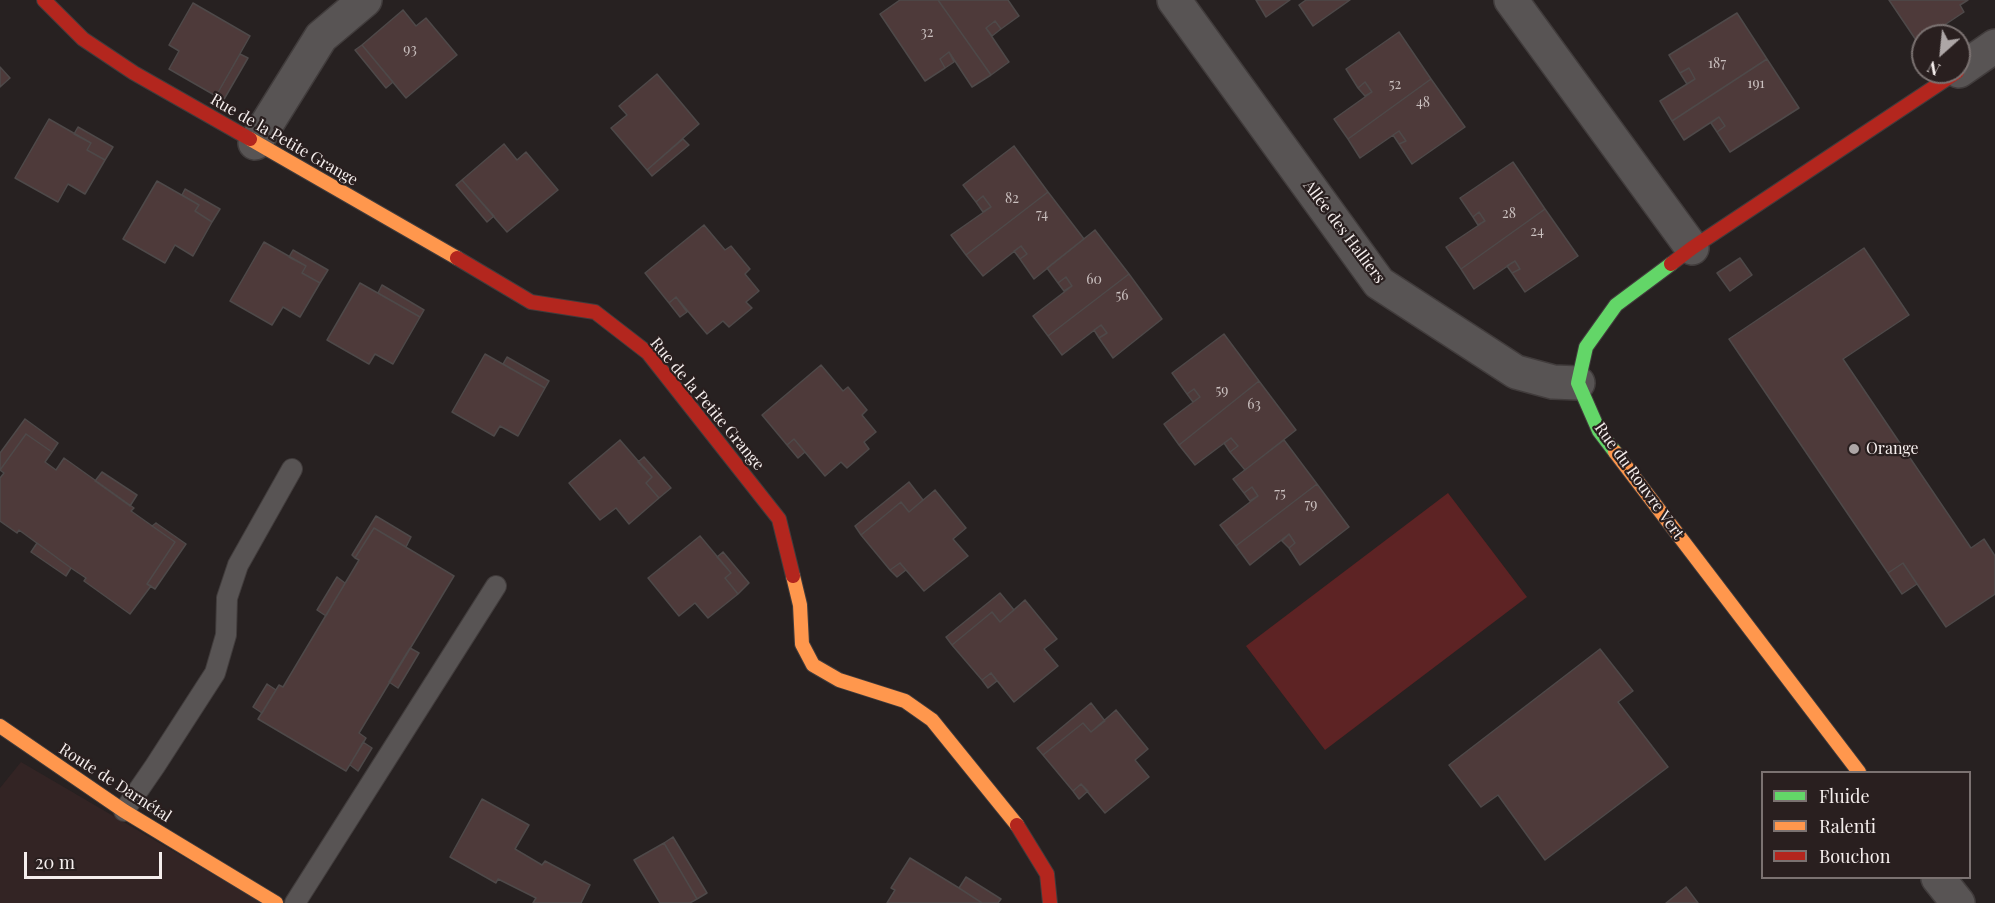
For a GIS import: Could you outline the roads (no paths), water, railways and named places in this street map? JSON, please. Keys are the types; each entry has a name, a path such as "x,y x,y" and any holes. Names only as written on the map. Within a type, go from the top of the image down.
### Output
{"street":[{"name":"Rue de la Petite Grange","path":"44,0 83,39 134,73 531,302 595,312 648,353 779,519 800,605 802,644 813,664 838,680 905,701 932,720 1016,824 1047,874 1050,903"},
{"path":"255,143 321,36 364,0"},
{"name":"Allée des Halliers","path":"1174,0 1379,283 1516,372 1553,382 1578,382"},
{"path":"1511,0 1692,248"},
{"path":"1971,62 1995,46"},
{"path":"1578,382 1586,347 1616,305 1692,248 1938,84"},
{"name":"Rue du Rouvre Vert","path":"1578,382 1599,431 1857,771"},
{"name":"Route de Darnétal","path":"0,726 124,811 276,903"},
{"path":"1939,879 1958,903"}],"lane":[{"path":"124,811 214,673 226,635 227,598 238,565 292,469"},
{"path":"295,903 496,586"}],"place":[{"name":"Orange","path":"1854,449"}]}
